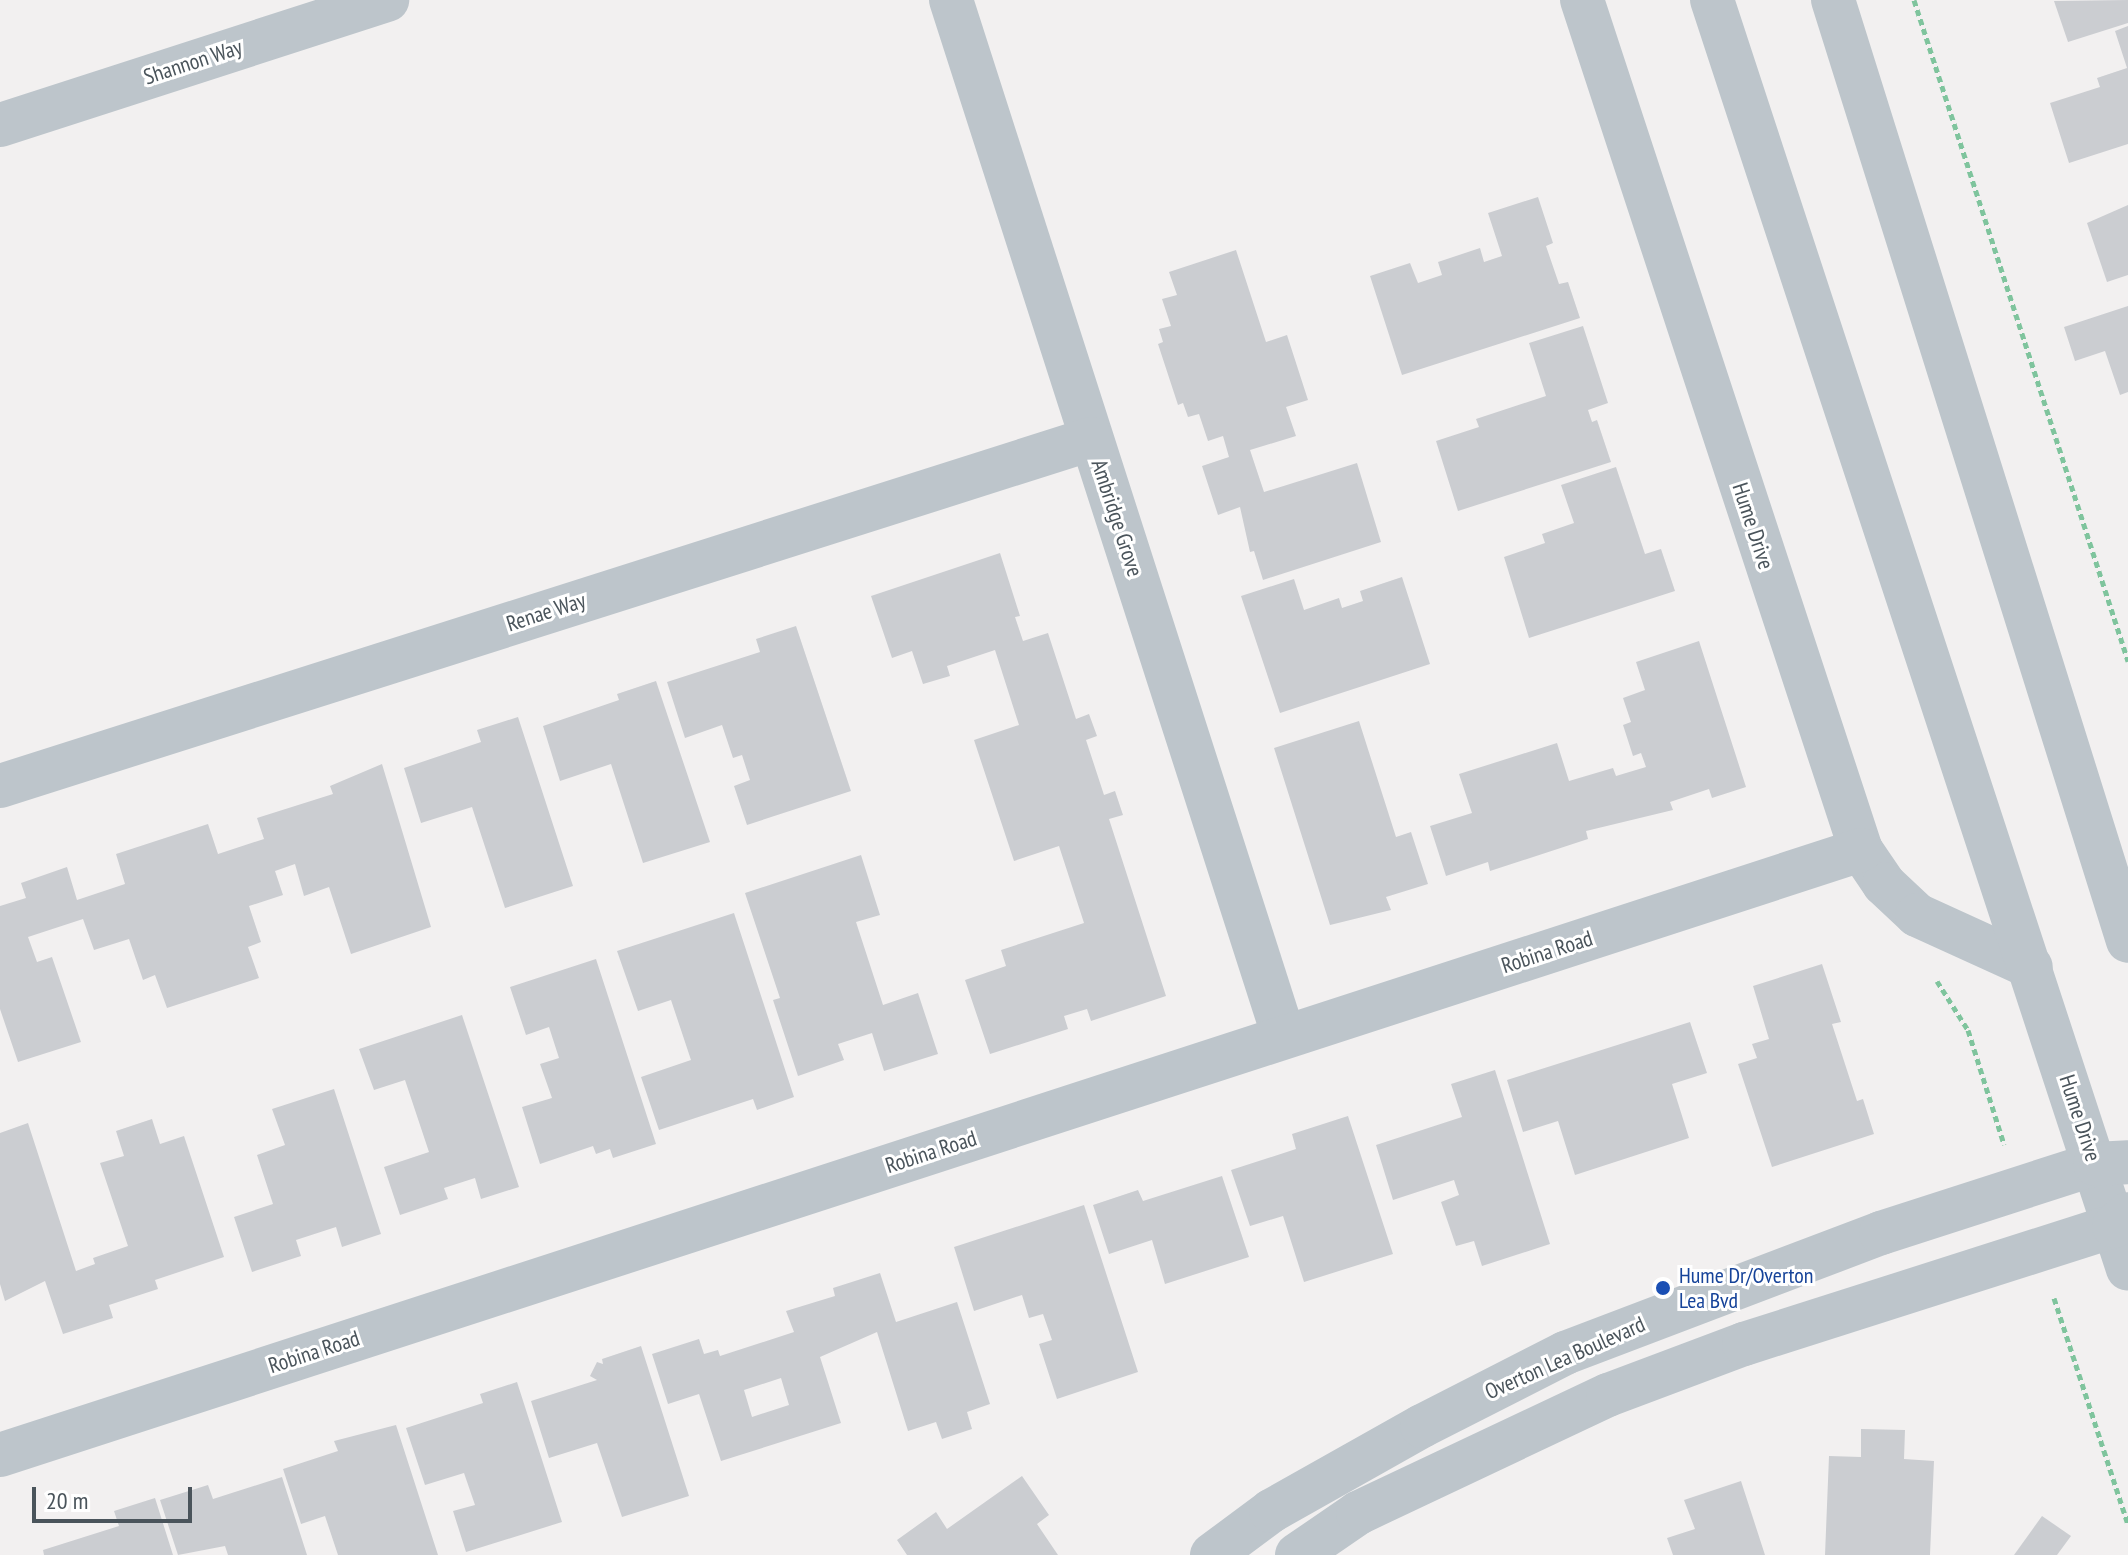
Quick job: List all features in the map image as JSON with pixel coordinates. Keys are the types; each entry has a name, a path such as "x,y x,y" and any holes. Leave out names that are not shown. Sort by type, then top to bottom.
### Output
{"street":[{"name":"Shannon Way","path":"0,125 387,0"},
{"name":"Ambridge Grove","path":"951,0 1284,1037"},
{"name":"Hume Drive","path":"1582,0 1861,850 1884,884 1917,915 2031,967"},
{"name":"Hume Drive","path":"1712,0 2031,967 2111,1163 2128,1269"},
{"path":"1833,0 2128,941"},
{"name":"Renae Way","path":"0,786 1091,439"},
{"name":"Robina Road","path":"0,1455 1861,850"},
{"name":"Overton Lea Boulevard","path":"1212,1555 1271,1511 1565,1353 1731,1287 2111,1163"},
{"path":"1297,1555 1358,1513 1608,1395 1744,1344 2121,1220"}],"path":[{"path":"1914,0 2128,661"}],"building":[{"path":"2128,0 2128,23 2068,42 2054,1"},
{"path":"2128,26 2128,144 2069,163 2050,103 2100,87 2097,78 2127,68 2115,31"},
{"path":"1538,197 1553,243 1546,246 1559,284 1568,282 1580,318 1402,375 1370,276 1410,263 1418,283 1442,275 1438,262 1480,248 1484,262 1502,256 1488,213"},
{"path":"2128,205 2128,275 2107,282 2087,223"},
{"path":"1236,250 1266,342 1287,335 1308,400 1286,407 1296,436 1250,450 1264,492 1357,463 1381,542 1263,580 1254,551 1250,552 1240,507 1218,515 1202,466 1229,457 1223,436 1208,441 1199,414 1188,417 1183,403 1178,405 1158,344 1163,342 1159,329 1171,326 1162,299 1177,295 1169,272"},
{"path":"2128,306 2128,392 2120,395 2105,351 2075,361 2064,327"},
{"path":"1583,326 1608,403 1588,410 1592,422 1597,420 1611,462 1458,511 1436,441 1479,427 1476,419 1546,396 1529,343"},
{"path":"1616,467 1645,554 1661,549 1675,591 1529,638 1504,557 1545,543 1542,534 1574,523 1561,485"},
{"path":"1000,553 1020,616 1015,617 1023,641 1048,633 1076,719 1089,714 1097,736 1086,740 1104,795 1115,791 1123,815 1109,819 1166,996 1091,1021 1087,1009 1064,1016 1068,1029 990,1054 965,980 1006,966 1001,950 1084,923 1059,846 1014,861 974,740 1019,725 995,650 947,666 950,676 923,684 912,651 892,658 871,596"},
{"path":"1402,577 1430,664 1280,713 1241,596 1294,579 1304,610 1339,598 1342,608 1363,601 1360,591"},
{"path":"796,626 851,791 747,825 734,786 750,780 742,755 733,758 722,725 685,738 667,682 760,652 756,639"},
{"path":"1699,641 1746,787 1712,798 1709,789 1670,802 1673,810 1586,831 1588,839 1490,871 1488,862 1446,876 1430,826 1472,813 1459,774 1557,743 1569,781 1613,768 1616,776 1646,767 1641,753 1633,756 1623,725 1631,722 1623,698 1645,690 1636,662"},
{"path":"656,681 710,842 643,863 611,764 560,781 543,726 619,700 617,694"},
{"path":"518,717 573,886 505,908 472,807 421,823 404,768 481,742 477,730"},
{"path":"1359,721 1396,837 1411,832 1428,884 1386,897 1391,910 1330,925 1274,748"},
{"path":"382,764 431,927 351,954 329,887 304,896 295,864 275,871 283,895 249,906 261,942 248,947 259,978 167,1008 155,975 143,980 129,939 94,950 83,919 28,937 37,962 52,957 81,1042 18,1062 0,1009 0,906 26,898 21,883 67,867 77,900 125,884 116,854 208,824 218,854 264,839 257,818 333,794 330,786"},
{"path":"861,855 880,915 856,922 883,1005 918,993 938,1054 884,1071 872,1033 838,1044 844,1060 798,1076 773,1000 780,998 745,893"},
{"path":"734,913 794,1097 757,1110 753,1099 659,1130 641,1077 691,1060 671,1000 638,1011 617,951"},
{"path":"596,959 656,1144 613,1158 610,1149 596,1154 593,1146 540,1164 522,1107 552,1098 540,1064 559,1058 549,1027 526,1035 510,987"},
{"path":"1822,964 1841,1022 1832,1024 1857,1101 1863,1099 1874,1134 1772,1167 1738,1064 1757,1058 1752,1044 1769,1039 1753,986"},
{"path":"462,1015 519,1187 481,1199 475,1178 444,1188 448,1199 400,1215 384,1167 429,1152 405,1080 374,1090 359,1049"},
{"path":"1690,1022 1707,1073 1672,1084 1689,1138 1575,1175 1558,1121 1523,1132 1507,1080"},
{"path":"1495,1070 1550,1244 1482,1266 1474,1241 1456,1246 1441,1202 1459,1195 1454,1180 1393,1200 1376,1145 1462,1117 1451,1084"},
{"path":"334,1089 381,1234 342,1247 336,1227 296,1240 301,1256 252,1272 234,1217 273,1204 257,1155 285,1145 272,1109"},
{"path":"1348,1116 1393,1254 1304,1282 1283,1216 1250,1226 1231,1170 1296,1149 1292,1134"},
{"path":"152,1119 160,1144 184,1136 224,1257 155,1280 158,1289 109,1305 113,1318 63,1334 45,1281 5,1301 0,1284 0,1133 28,1123 76,1271 95,1264 93,1258 128,1246 100,1163 124,1156 116,1131"},
{"path":"1222,1176 1249,1257 1165,1284 1152,1240 1109,1254 1093,1205 1138,1190 1143,1201"},
{"path":"1084,1205 1138,1372 1057,1399 1039,1344 1052,1340 1043,1314 1029,1318 1022,1295 974,1311 954,1247"},
{"path":"880,1273 896,1322 957,1302 990,1404 967,1412 972,1429 942,1439 936,1422 908,1431 877,1332 820,1357 841,1423 721,1461 699,1394 668,1404 652,1354 699,1339 704,1354 718,1350 720,1356 794,1332 786,1311 835,1296 833,1288","holes":["781,1378 789,1405 752,1417 744,1390"]},
{"path":"641,1346 689,1496 622,1517 597,1443 549,1458 531,1401 597,1380 590,1376 597,1362 603,1364 602,1359"},
{"path":"517,1382 562,1522 466,1552 453,1511 475,1505 464,1473 425,1485 406,1428 483,1403 480,1394"},
{"path":"396,1425 438,1555 338,1555 325,1516 301,1524 283,1469 338,1451 334,1441"},
{"path":"1861,1429 1905,1430 1904,1459 1934,1461 1930,1555 1825,1555 1829,1456 1861,1457"},
{"path":"1022,1476 1049,1515 1037,1524 1058,1555 907,1555 897,1540 936,1512 947,1529"},
{"path":"282,1477 307,1555 228,1555 225,1546 178,1555 160,1500 208,1485 213,1499"},
{"path":"1741,1481 1765,1555 1673,1555 1667,1538 1695,1529 1684,1500"},
{"path":"155,1498 173,1555 44,1555 43,1550 119,1526 114,1511"},
{"path":"2042,1516 2071,1536 2057,1555 2014,1555"}],"place":[{"name":"Hume Dr/Overton Lea Bvd","path":"1663,1288"}]}
